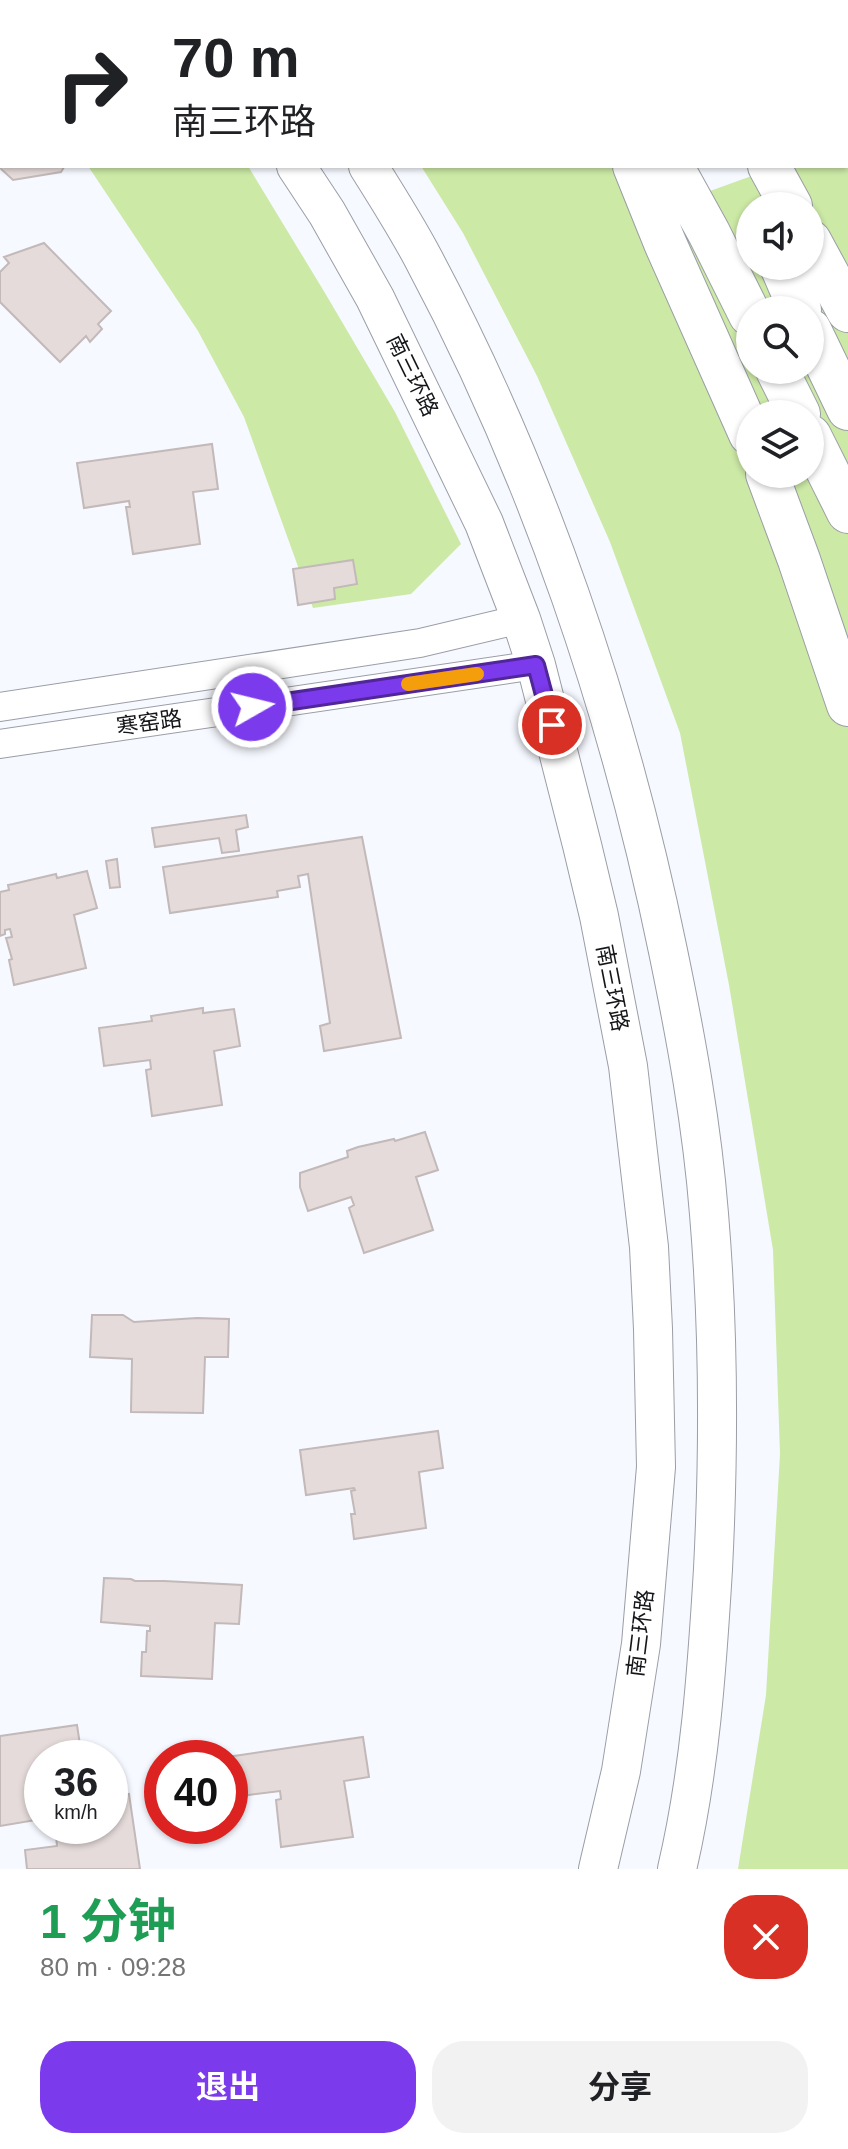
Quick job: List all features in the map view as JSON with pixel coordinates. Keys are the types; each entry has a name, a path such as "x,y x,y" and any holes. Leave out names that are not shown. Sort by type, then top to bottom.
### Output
{"highway":[{"name":"南三环路","path":"297,168 375,298 484,523 521,619 536,665 599,916 628,1066 649,1247 656,1467 641,1644 621,1771 598,1869"},
{"path":"369,168 421,253 501,417 582,626 645,845 677,995 698,1113 709,1213 717,1407 710,1623 701,1726 677,1869"},
{"path":"635,168 736,403"},
{"path":"673,168 740,296"},
{"path":"744,168 753,192"},
{"path":"770,168 783,192"},
{"path":"824,267 848,311"},
{"path":"824,359 848,409"},
{"path":"824,464 848,512"},
{"path":"772,488 848,705"}],"street":[{"name":"寒窑路","path":"0,707 420,643 521,619"},
{"name":"寒窑路","path":"0,744 536,665"}],"green space":[{"path":"89,168 249,168 395,412 461,544 411,594 313,608 244,417 198,331"},
{"path":"422,168 619,168 638,217 773,168 848,168 848,1869 738,1869 766,1695 780,1454 773,1250 729,985 680,733 610,542 537,376 463,233"}],"building":[{"path":"0,168 63,168 61,172 13,180"},
{"path":"44,243 111,311 98,324 102,329 90,342 86,336 60,362 0,302 0,272 9,263 4,257"},
{"path":"212,444 218,489 193,492 200,544 133,554 126,507 130,507 129,501 84,508 77,463"},
{"path":"353,560 357,584 334,588 335,599 298,605 293,569"},
{"path":"246,815 248,827 236,830 239,851 222,853 219,838 155,847 152,828"},
{"path":"362,837 401,1038 324,1051 320,1026 330,1023 308,874 298,876 300,887 277,891 278,897 170,913 163,867"},
{"path":"117,859 120,887 110,888 106,861"},
{"path":"87,871 97,908 74,915 86,968 14,985 6,938 12,937 10,929 0,936 0,892 9,890 8,885 56,874 57,878"},
{"path":"203,1008 203,1013 234,1009 240,1046 214,1051 222,1105 152,1116 146,1070 151,1069 150,1060 104,1066 99,1028 152,1021 151,1016"},
{"path":"425,1132 438,1170 416,1177 433,1230 364,1253 349,1208 354,1205 351,1197 308,1211 300,1187 300,1173 348,1157 347,1151 358,1147"},
{"path":"92,1315 123,1315 134,1322 229,1319 228,1357 205,1357 203,1413 131,1412 132,1359 90,1357"},
{"path":"438,1431 443,1468 419,1472 426,1528 354,1539 351,1514 355,1514 351,1491 354,1488 306,1495 300,1450"},
{"path":"104,1578 242,1585 239,1624 215,1623 212,1679 141,1676 142,1652 146,1652 150,1626 101,1622"},
{"path":"77,1725 79,1740 24,1740 24,1822 0,1826 0,1736"},
{"path":"363,1737 369,1777 344,1781 353,1837 281,1847 276,1800 281,1799 280,1791 248,1795 248,1754"},
{"path":"128,1794 140,1869 27,1869 25,1850 57,1844 128,1844"}],"slow traffic":[{"path":"408,684 477,674"}],"route":[{"path":"252,707 536,665 552,725"}]}
